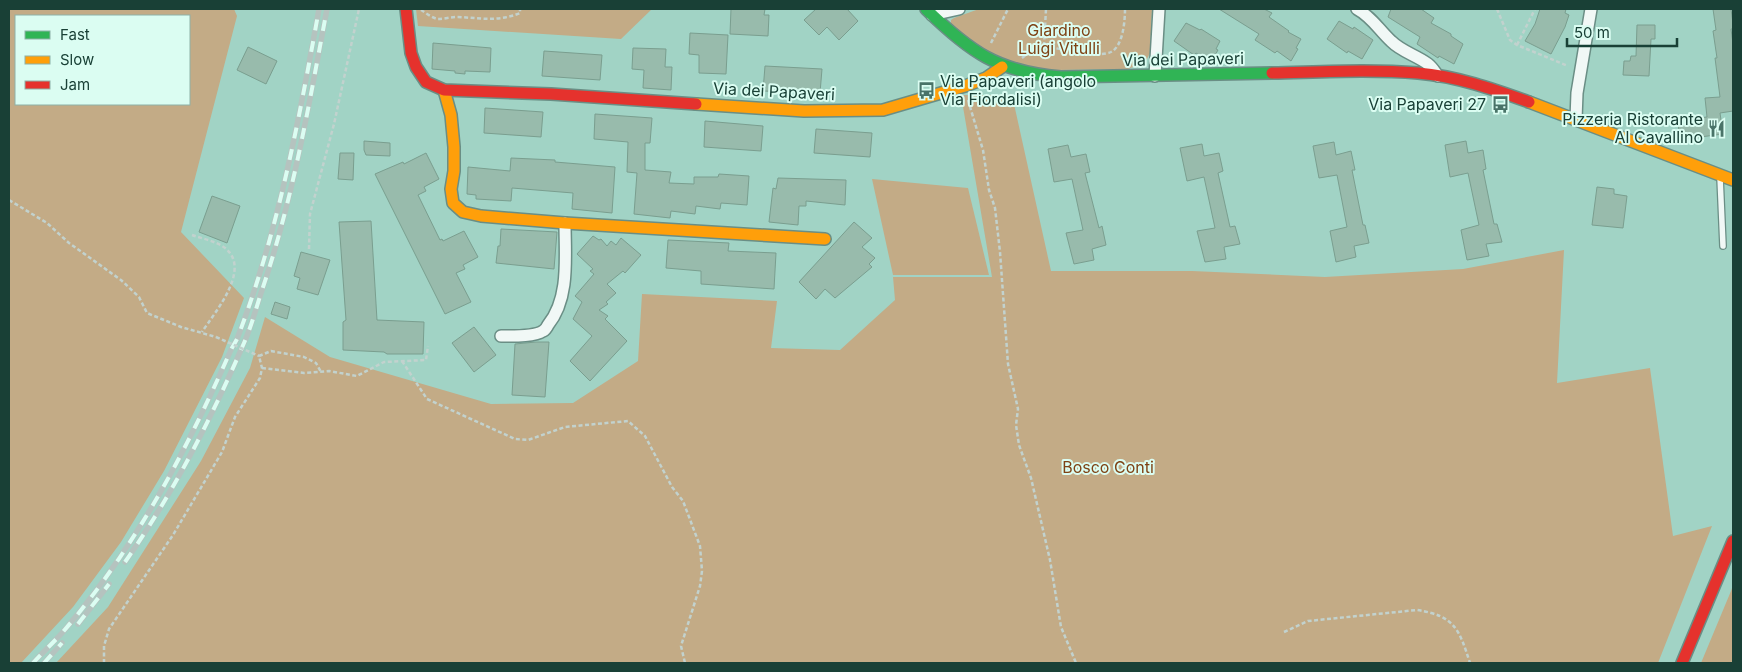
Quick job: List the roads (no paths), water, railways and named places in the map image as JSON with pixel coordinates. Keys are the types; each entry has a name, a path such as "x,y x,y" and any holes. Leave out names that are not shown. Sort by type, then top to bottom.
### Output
{"street":[{"name":"Via dei Papaveri","path":"406,9 411,53 416,67 426,82 444,90 551,94 828,112 883,110 965,86 1008,68 1044,77 1382,71 1420,73 1481,85 1576,119 1733,180"},
{"path":"929,12 959,9"},
{"path":"1155,76 1159,9"},
{"path":"1357,9 1377,24 1391,42 1428,64 1438,76"},
{"path":"1576,119 1576,93 1591,9"},
{"path":"929,12 964,45 982,57 1008,68"},
{"path":"444,90 450,115 454,147 454,171 451,189 453,203 463,212 481,216 565,223 825,239"},
{"path":"501,336 522,336 543,332 555,317 561,304 564,278 565,223"},
{"path":"1682,663 1733,541"}],"lane":[{"path":"1720,175 1723,246"}],"railway":[{"path":"33,663 62,633 88,601 135,534 157,499 176,463 237,339 276,217 304,92 319,9"},
{"path":"125,562 159,510 190,456 249,331 272,258 291,187 307,116 327,9"},
{"path":"78,624 109,584"},
{"path":"44,663 62,643"}],"place":[{"name":"Via Papaveri (angolo Via Fiordalisi)","path":"926,90"},
{"name":"Via Papaveri 27","path":"1500,104"},
{"name":"Pizzeria Ristorante Al Cavallino","path":"1717,128"}],"park label":[{"name":"Giardino Luigi Vitulli","path":"1059,39"},
{"name":"Bosco Conti","path":"1108,467"}]}
